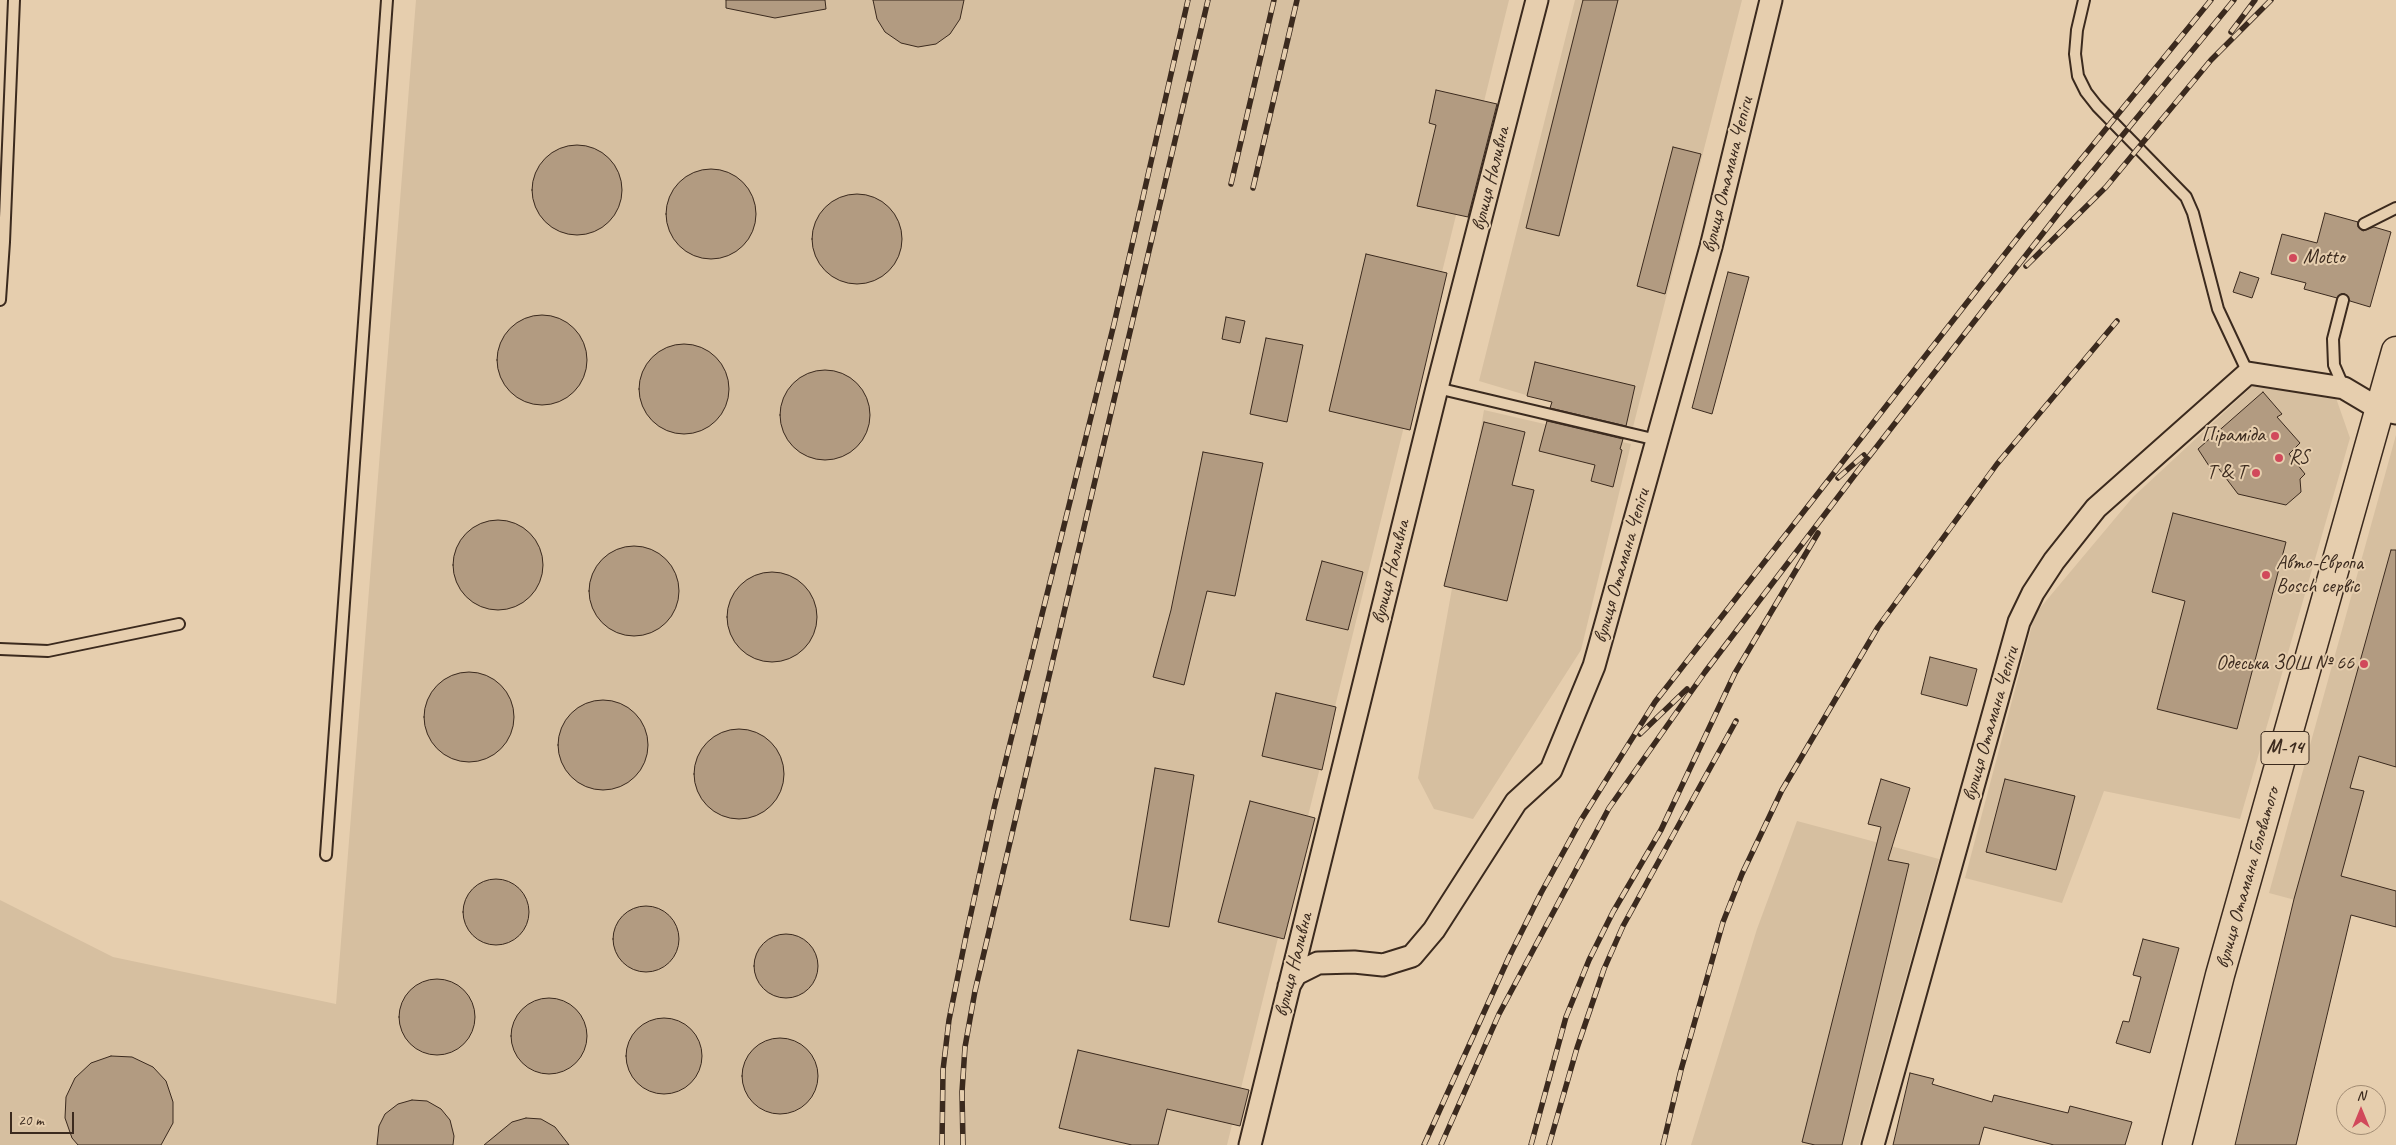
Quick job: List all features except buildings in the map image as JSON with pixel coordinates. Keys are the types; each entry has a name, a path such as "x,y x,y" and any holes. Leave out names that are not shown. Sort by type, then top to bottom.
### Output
{"main road":[{"name":"вулиця Отамана Головатого","path":"2176,1145 2220,975 2388,412 2396,351"}],"street":[{"name":"вулиця Наливна","path":"1250,1145 1437,388 1537,0"},
{"name":"вулиця Отамана Чепіги","path":"1288,987 1296,974 1318,963 1354,962 1382,965 1412,956 1434,930 1516,802 1550,770 1594,666 1711,247 1771,0"},
{"name":"вулиця Отамана Чепіги","path":"1873,1145 2019,622 2033,593 2054,561 2096,508 2248,373"},
{"path":"2248,373 2344,388 2388,412"}],"lane":[{"path":"0,300 14,0"},
{"path":"326,855 386,0"},
{"path":"2084,0 2076,38 2075,54 2078,76 2086,92 2097,106 2186,197 2193,213 2218,309 2248,373"},
{"path":"2364,224 2396,208"},
{"path":"2343,300 2332,339 2334,366 2344,388"},
{"path":"1437,388 1657,440"},
{"path":"0,649 48,651 179,624"}],"shaded area":[{"path":"416,0 1509,0 1227,1145 0,1145 0,900 113,957 336,1004"},
{"path":"1575,0 1742,0 1633,427 1479,381"},
{"path":"2257,382 2336,398 2350,438 2240,819 2104,791 2062,903 1965,878 2035,614 2133,497"},
{"path":"1484,410 1631,444 1581,650 1473,819 1434,809 1418,778"},
{"name":"Одеська ЗОШ № 66","path":"2396,435 2396,927 2269,893"},
{"path":"1797,821 1939,859 1859,1145 1691,1145 1757,929"}],"railway":[{"path":"942,1145 943,1070 949,1020 966,936 994,808 1114,324 1188,0"},
{"path":"963,1145 962,1092 965,1047 975,991 1208,0"},
{"path":"1231,184 1274,0"},
{"path":"1253,188 1297,0"},
{"path":"1424,1145 1509,957 1541,893 1581,820 1655,702 2026,227 2211,0"},
{"path":"1441,1145 1499,1014 1609,808 1705,672 1857,472 2065,205 2234,0"},
{"path":"2231,32 2255,0"},
{"path":"2026,266 2106,187 2211,60 2271,0"},
{"path":"1663,1145 1681,1070 1723,922 1742,874 1782,790 1878,627 1997,464 2117,321"},
{"path":"1838,478 1864,455"},
{"path":"1531,1145 1566,1017 1589,960 1613,912 1661,830 1735,673 1818,533"},
{"path":"1640,734 1687,689"},
{"path":"1549,1145 1577,1048 1604,969 1623,926 1736,721"}],"place":[{"name":"Motto","path":"2293,258"},
{"name":"Піраміда","path":"2275,436"},
{"name":"RS","path":"2279,458"},
{"name":"T & T","path":"2256,473"},
{"name":"Авто-Європа Bosch сервіс","path":"2266,575"},
{"name":"Одеська ЗОШ № 66","path":"2364,664"}]}
